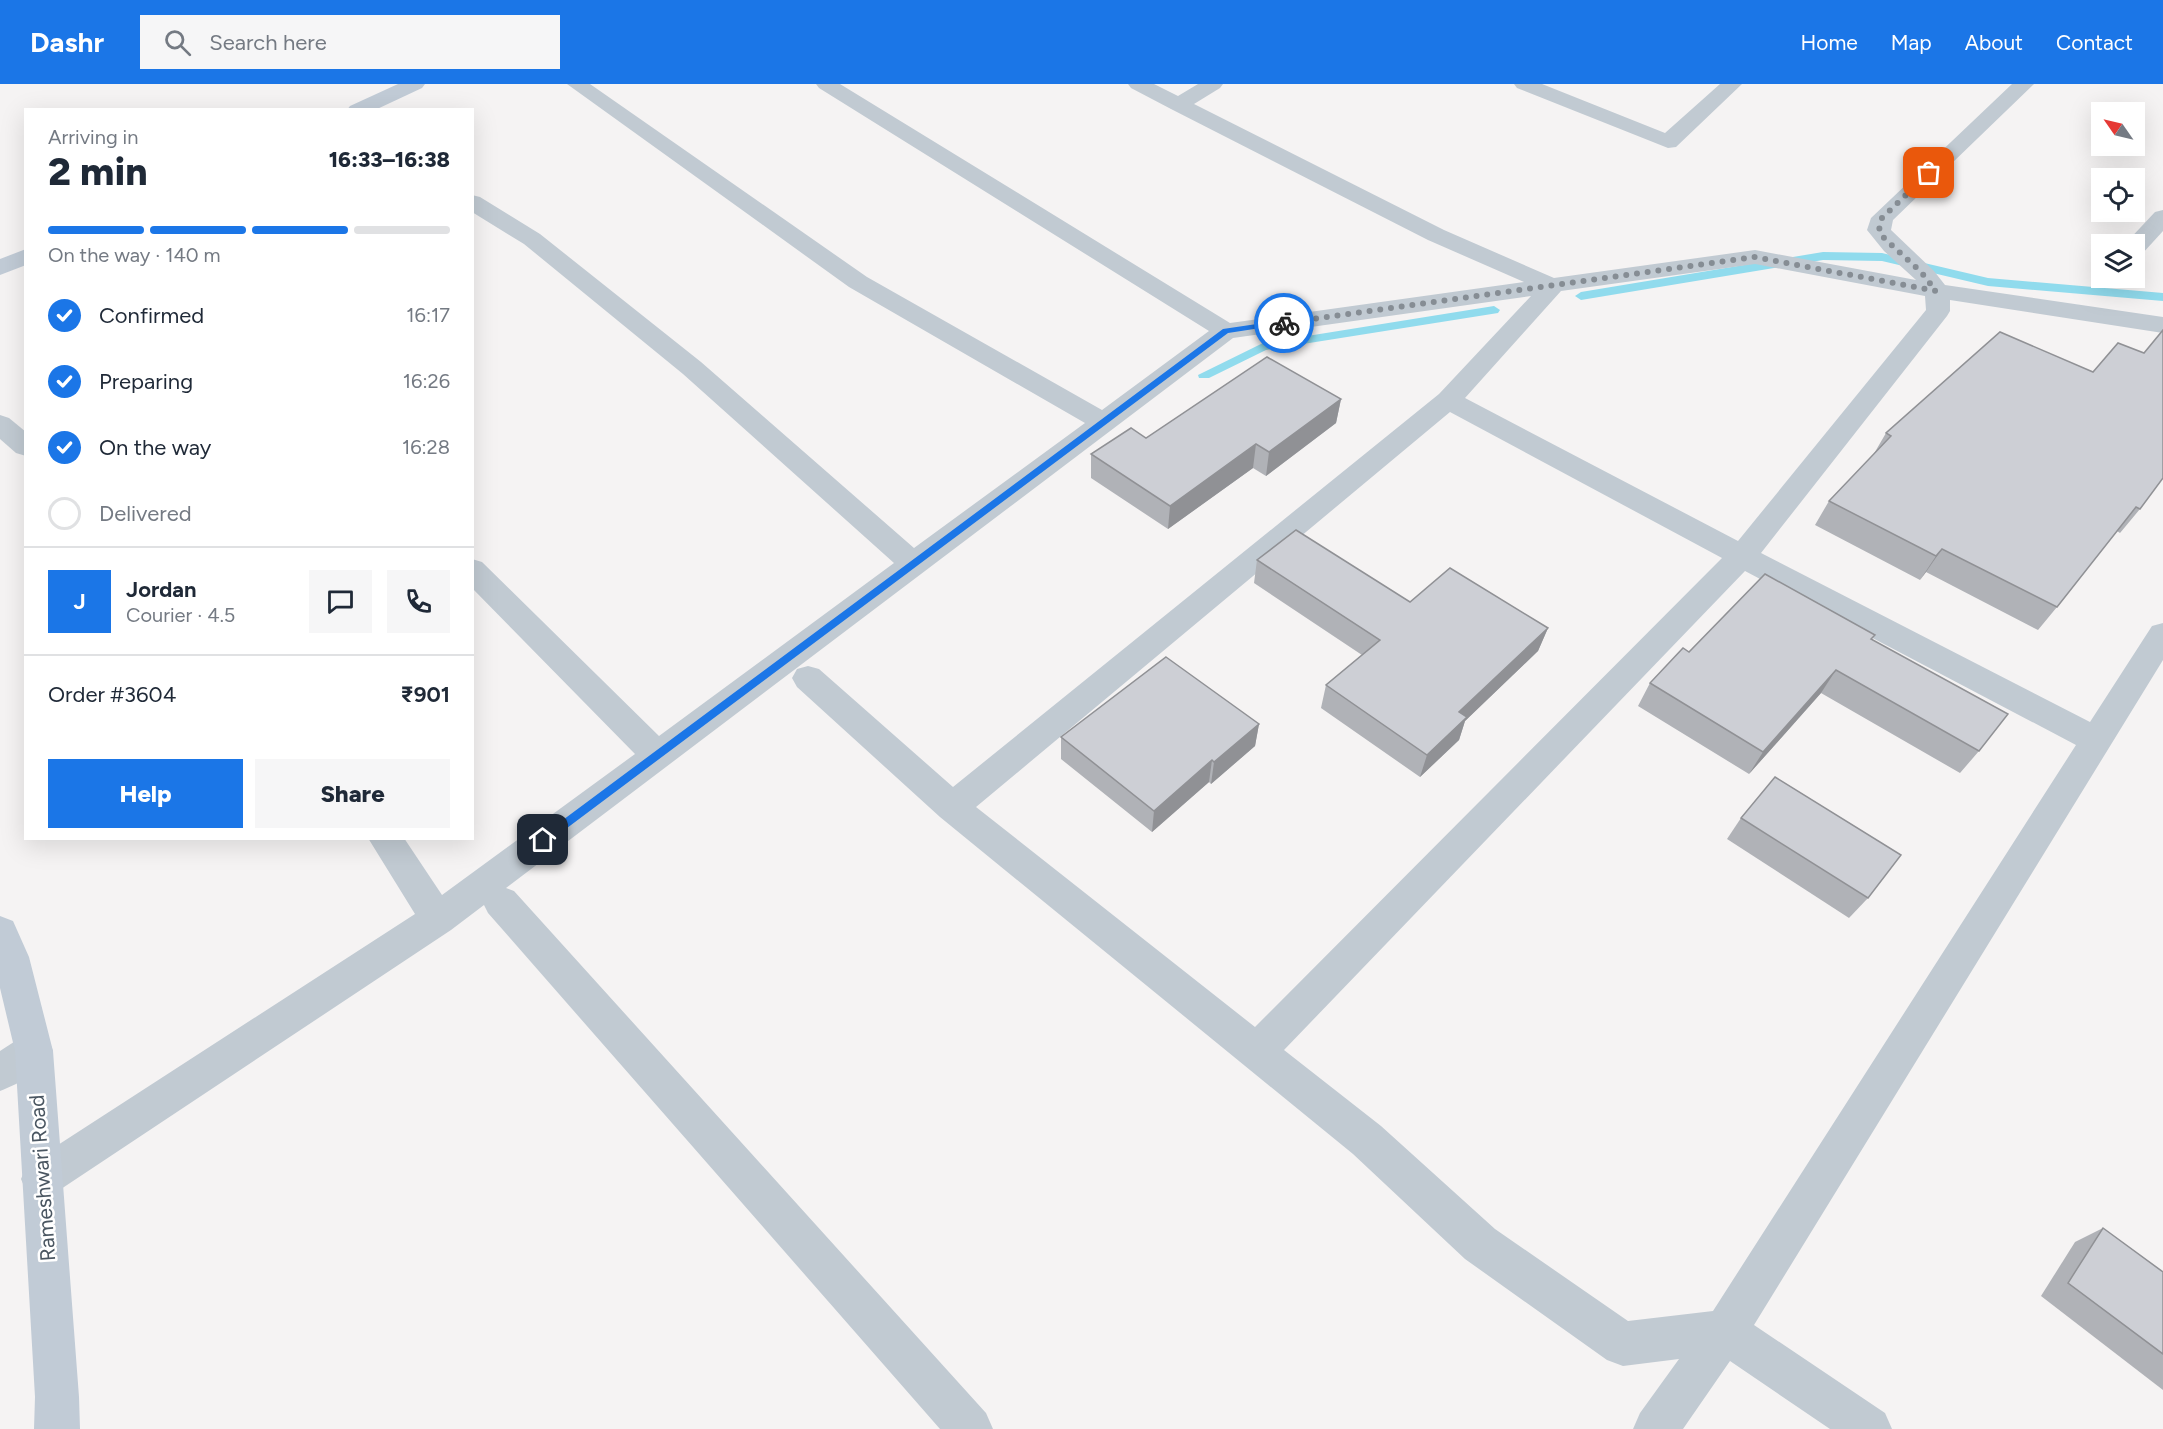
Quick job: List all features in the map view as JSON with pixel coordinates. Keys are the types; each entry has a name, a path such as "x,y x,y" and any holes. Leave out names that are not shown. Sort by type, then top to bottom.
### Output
{"main road":[{"path":"361,108 415,84"},
{"path":"0,268 24,257"},
{"name":"Rameshwari Road","path":"0,932 11,957 34,1051 41,1179 65,1418"}],"street":[{"path":"577,84 858,282 1103,422"},
{"path":"826,84 1226,331"},
{"path":"1138,84 1437,236 1554,286"},
{"path":"1178,105 1213,84"},
{"path":"1524,84 1668,142 1732,84"},
{"path":"1257,1051 1742,556 1938,311 1936,291 1921,272 1884,238 1879,230 1882,218 2024,84"},
{"path":"474,203 532,239 692,368 913,564"},
{"path":"2145,237 2163,217"},
{"path":"41,1179 438,919 1226,331 1755,257 1936,291 2163,325"},
{"path":"952,807 1448,400 1554,286"},
{"path":"1448,400 2096,740"},
{"path":"0,424 24,445"},
{"path":"474,571 657,755"},
{"path":"1656,1429 1725,1331 2163,634"},
{"path":"808,678 952,807 1367,1140 1480,1244 1623,1344 1725,1331 1869,1429"},
{"path":"386,840 438,919"},
{"path":"501,902 970,1429"},
{"path":"0,1072 34,1051"}],"building":[{"path":"2163,330 2163,478 2140,509 2136,507 2057,607 1942,549 1936,556 1829,501 1891,436 1886,433 2000,332 2093,372 2118,343 2144,353"},
{"path":"1267,357 1341,399 1269,452 1256,444 1170,506 1091,454 1131,428 1146,438"},
{"path":"1296,530 1410,602 1450,568 1548,628 1459,712 1467,717 1427,755 1326,685 1380,640 1257,560"},
{"path":"1765,574 1875,635 1871,639 2008,714 1979,751 1836,670 1763,752 1650,683 1683,648 1689,652"},
{"path":"1166,657 1259,724 1214,762 1212,760 1154,811 1061,737"},
{"path":"1775,777 1901,855 1868,898 1741,818"},
{"path":"2103,1228 2163,1272 2163,1354 2068,1283"}],"waterway":[{"path":"1581,296 1823,256 1882,257 1988,282 2163,297"},
{"path":"1204,375 1263,347 1494,310"}],"way so far":[{"path":"1284,323 1755,257 1936,291 1921,272 1884,238 1879,230 1882,218 1929,173"}],"route":[{"path":"543,840 1226,331 1284,323"}]}
